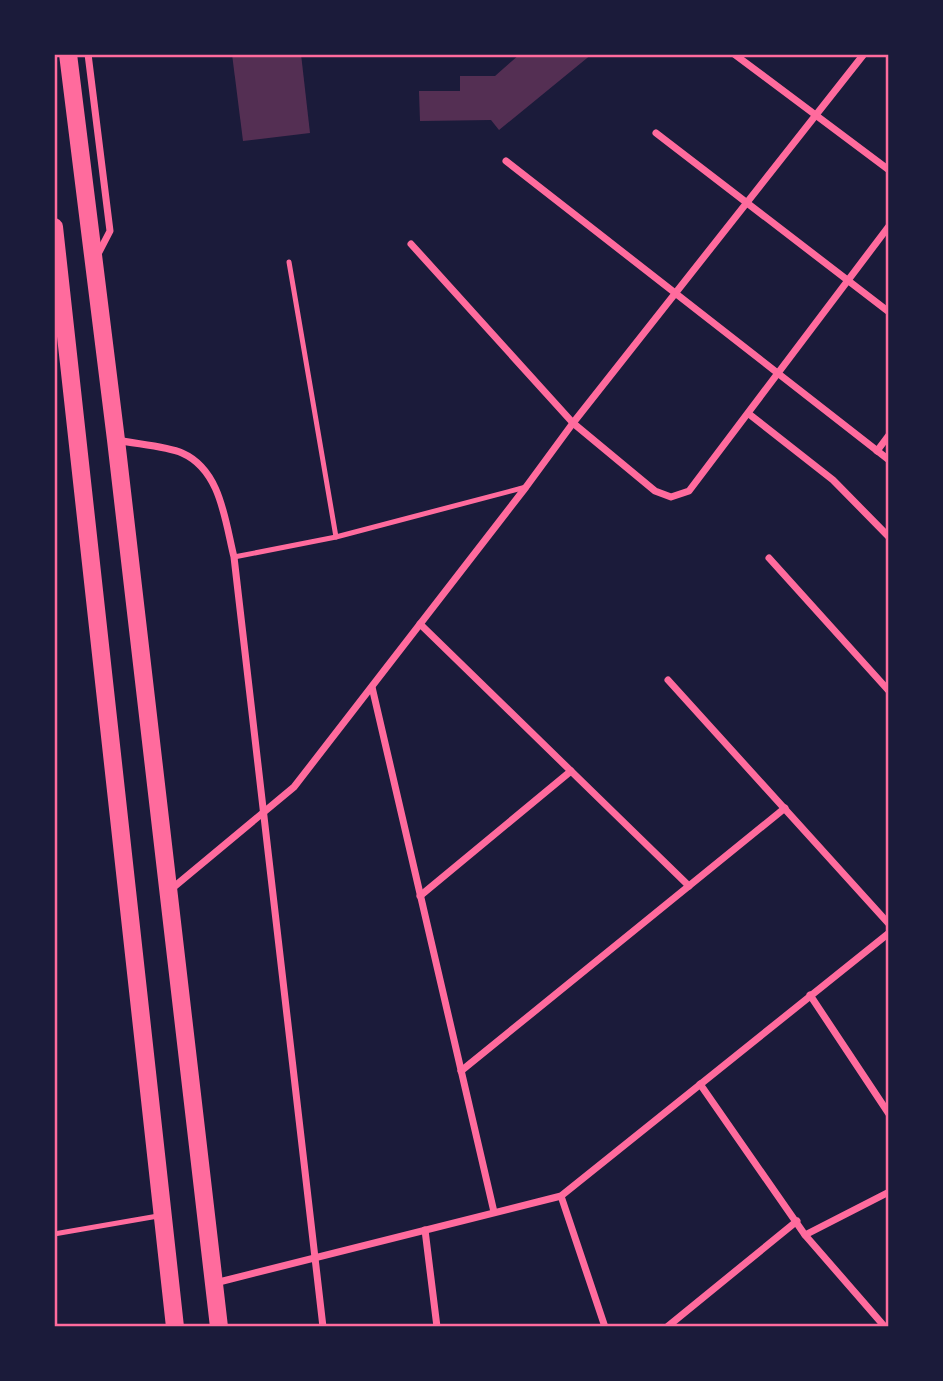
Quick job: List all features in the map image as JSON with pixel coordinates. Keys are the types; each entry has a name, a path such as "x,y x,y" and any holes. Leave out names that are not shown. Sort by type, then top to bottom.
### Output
{"main road":[{"path":"68,54 116,440 219,1327"},
{"path":"54,227 175,1327"}],"street":[{"path":"88,54 110,231 94,262"},
{"path":"734,54 889,170"},
{"path":"169,892 294,787 573,423 864,54"},
{"path":"656,133 889,312"},
{"path":"506,161 889,460"},
{"path":"411,244 573,423 655,491 671,497 689,491 889,226"},
{"path":"749,414 833,480 889,537"},
{"path":"877,451 889,436"},
{"path":"116,440 182,453 208,473 222,506 234,557 323,1327"},
{"path":"769,558 887,686"},
{"path":"420,624 690,886"},
{"path":"668,680 889,924"},
{"path":"372,687 494,1212"},
{"path":"420,896 571,771"},
{"path":"461,1071 785,808"},
{"path":"214,1283 561,1196 889,933"},
{"path":"810,995 889,1114"},
{"path":"700,1084 806,1235 885,1327"},
{"path":"806,1235 889,1192"},
{"path":"561,1196 605,1327"},
{"path":"667,1327 797,1221"},
{"path":"425,1230 437,1327"}],"lane":[{"path":"289,262 336,537"},
{"path":"234,557 336,537 526,487"},
{"path":"54,1234 162,1215"}],"building":[{"path":"232,54 301,54 310,133 243,141"},
{"path":"520,54 592,54 499,130 491,120 420,121 419,91 460,91 460,76 495,76"}]}
